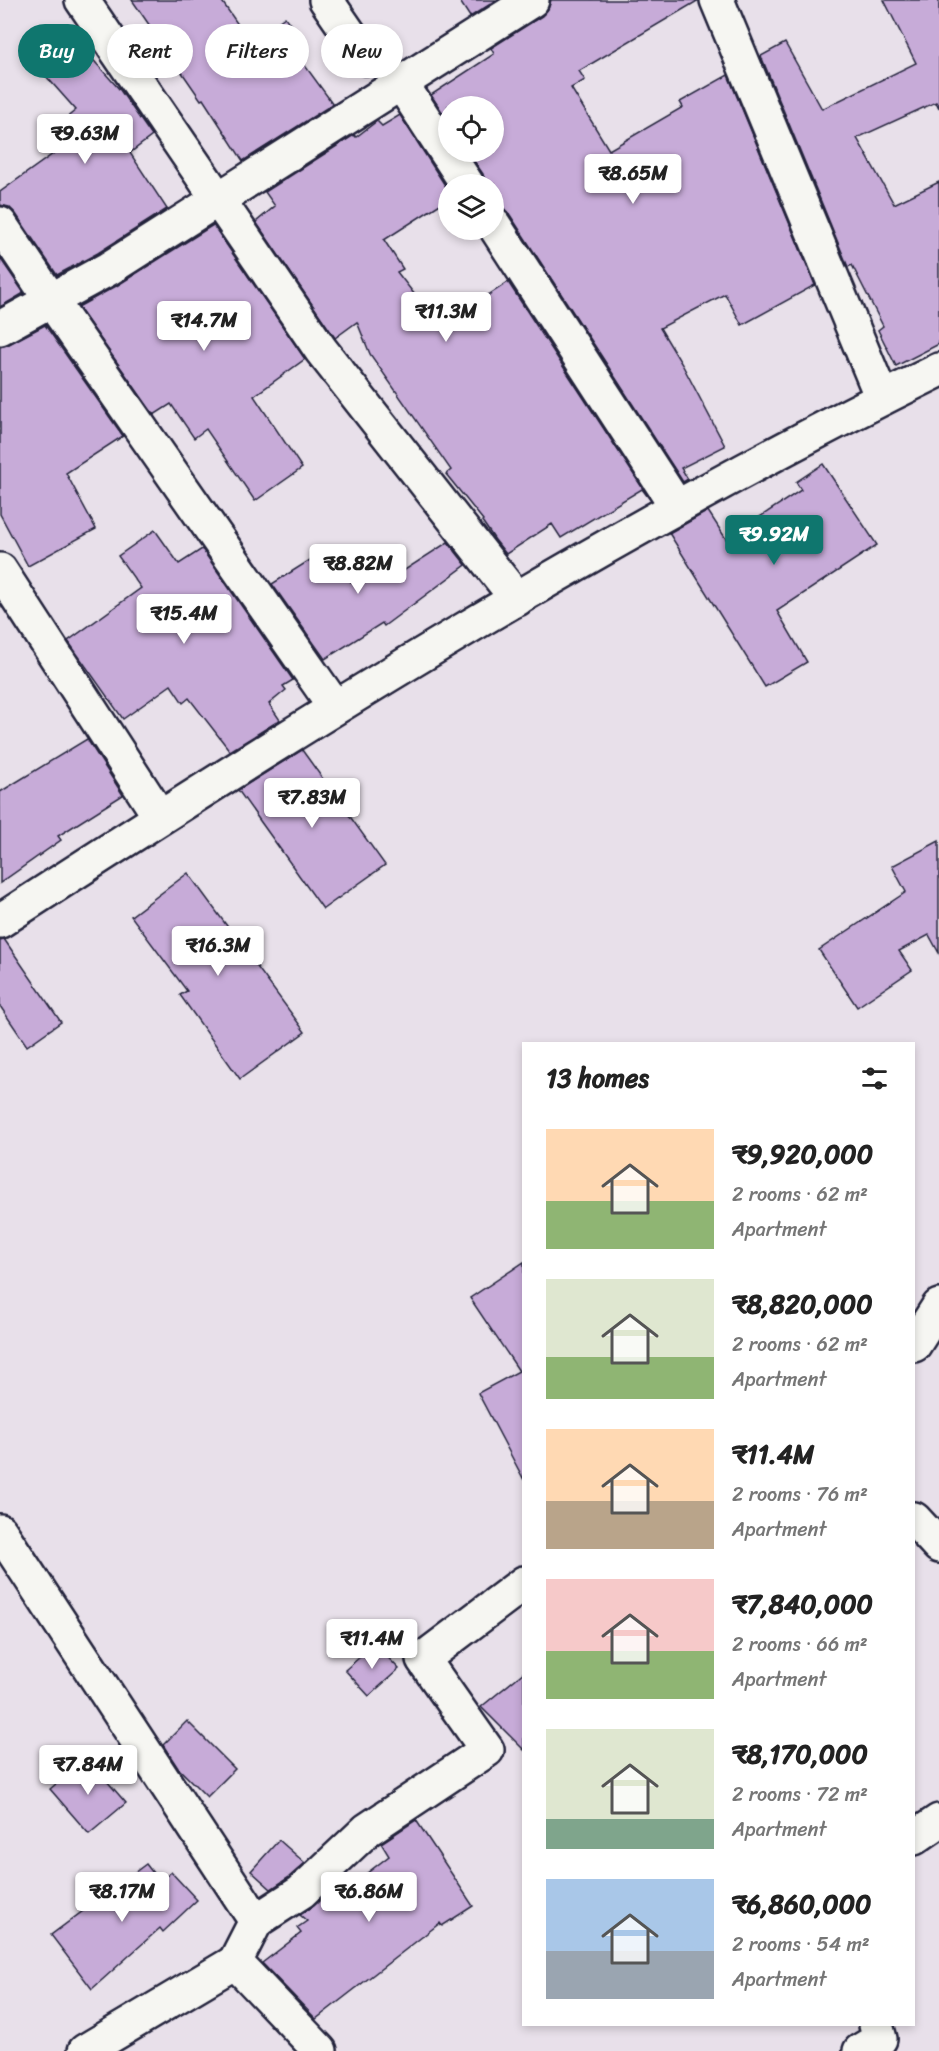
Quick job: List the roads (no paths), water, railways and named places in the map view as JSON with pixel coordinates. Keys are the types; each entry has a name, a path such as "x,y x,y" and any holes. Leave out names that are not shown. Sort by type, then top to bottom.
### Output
{"street":[{"path":"82,0 321,350 517,599"},
{"path":"326,0 343,24"},
{"path":"0,328 108,269 532,0"},
{"path":"717,0 882,398"},
{"path":"401,83 460,174"},
{"path":"0,224 335,707"},
{"path":"504,240 677,507"},
{"path":"0,921 335,707 517,599 677,507 939,370"},
{"path":"0,570 160,817"},
{"path":"915,1343 939,1306"},
{"path":"915,1520 939,1546"},
{"path":"0,1531 256,1921"},
{"path":"85,2051 235,1962 256,1921 301,1892 367,1830 487,1750 423,1659 522,1585"},
{"path":"915,1837 939,1821"},
{"path":"235,1962 320,2051"},
{"path":"860,2051 880,2039 876,2026"}]}
